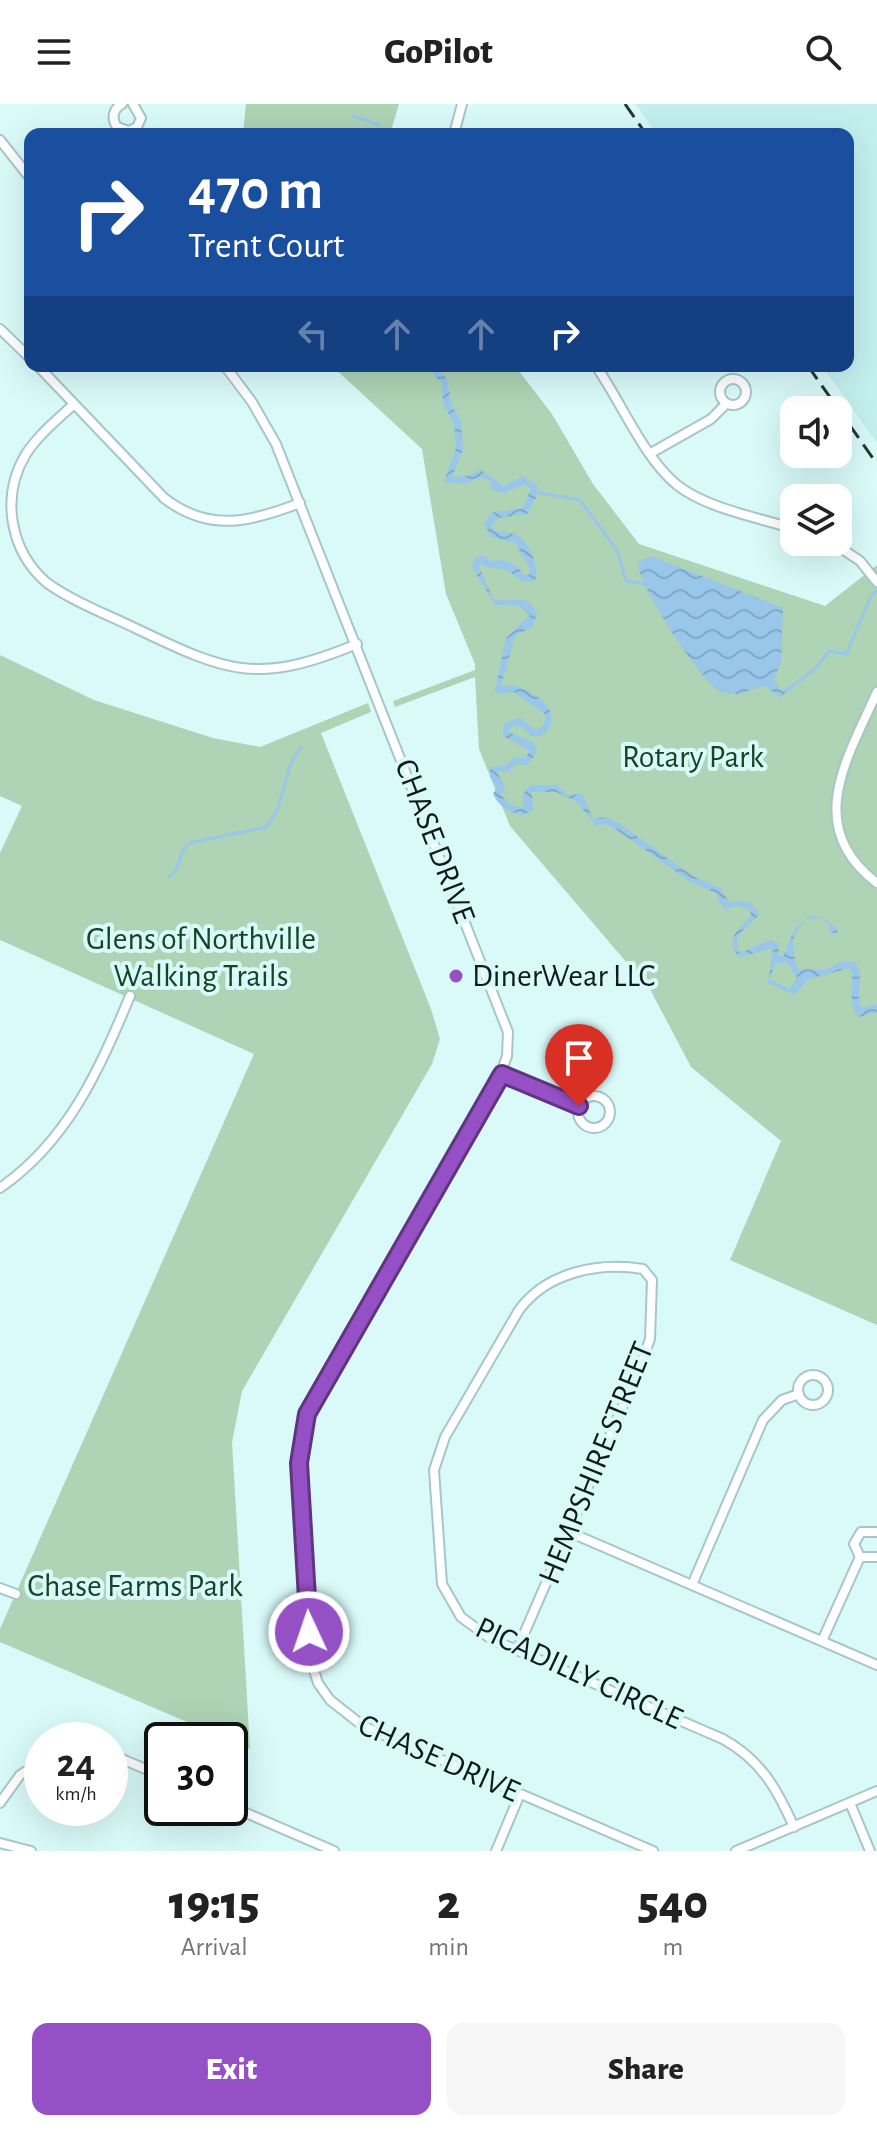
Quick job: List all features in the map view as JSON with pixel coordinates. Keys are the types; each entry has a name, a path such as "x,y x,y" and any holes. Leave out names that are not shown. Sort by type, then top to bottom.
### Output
{"street":[{"path":"114,128 114,114 122,104"},
{"path":"133,104 141,114 135,128"},
{"path":"456,128 462,104"},
{"path":"0,140 24,170"},
{"path":"0,329 24,352"},
{"path":"44,372 164,498 195,516 220,522 244,522 300,503"},
{"name":"CHASE DRIVE","path":"229,372 265,423 300,503 505,1022 508,1046 502,1074 307,1414 299,1463 314,1672 339,1710 363,1726 653,1851"},
{"path":"600,372 665,474 692,494 780,524"},
{"path":"74,404 26,453 13,486 11,511 17,541 33,568 47,583 183,651 217,664 249,670 281,669 309,664 357,644"},
{"path":"651,453 711,419 726,404"},
{"path":"852,556 877,582"},
{"path":"877,692 838,786 835,813 851,857 877,883"},
{"path":"0,1188 48,1146 75,1111 130,996"},
{"path":"502,1074 579,1106"},
{"name":"PICADILLY CIRCLE","path":"648,1272 633,1268 580,1271 558,1277 536,1291 515,1317 438,1452 434,1480 440,1576 446,1593 475,1630 734,1745 772,1781 794,1827"},
{"name":"HEMPSHIRE STREET","path":"517,1650 650,1339 653,1284 648,1272"},
{"path":"692,1585 763,1420 782,1400 799,1394"},
{"path":"860,1557 854,1549 857,1535 865,1530 877,1532"},
{"path":"569,1532 877,1665"},
{"path":"822,1641 860,1557"},
{"path":"860,1557 877,1557"},
{"path":"0,1588 16,1594"},
{"path":"0,1803 24,1772"},
{"path":"736,1851 877,1791"},
{"path":"496,1851 520,1794"},
{"path":"850,1803 870,1851"},
{"path":"248,1814 334,1851"},
{"path":"0,1843 31,1851"}],"shaded area":[{"path":"635,104 877,104 877,443 852,408 852,396 843,396 826,372 854,372 854,128 653,128"}],"green space":[{"path":"246,104 399,104 392,128 244,128"},
{"name":"Rotary Park","path":"339,372 520,372 552,414 593,484 639,544 825,606 877,565 877,1325 730,1260 781,1141 691,1067 651,991 510,826 479,749 475,677 395,707 393,701 475,670 446,594 422,449"},
{"name":"Chase Farms Park","path":"0,655 94,700 213,738 260,747 368,703 371,712 321,733 431,1009 440,1039 432,1064 242,1391 232,1442 250,1749 248,1722 187,1722 0,1642 0,1629 254,1054 0,940 0,853 22,806 0,796"}],"water":[{"path":"433,372 442,372 447,379 451,403 461,422 463,450 452,477 467,476 481,470 504,486 523,476 538,486 536,498 527,514 498,518 491,526 495,531 515,534 525,542 535,562 535,581 523,582 504,569 489,568 481,563 479,567 493,598 524,600 534,607 537,615 532,627 515,636 501,686 510,685 532,693 542,700 552,718 549,728 540,736 532,736 520,726 510,727 509,732 533,742 537,752 527,765 517,764 507,772 497,772 505,786 501,795 510,804 523,808 523,794 530,785 557,785 568,795 582,794 593,819 606,817 617,822 693,876 720,888 729,902 750,903 759,915 737,936 738,951 741,953 770,940 778,943 779,956 784,955 794,930 811,915 820,918 806,920 796,932 793,949 798,969 827,970 841,961 854,962 860,971 859,1004 862,1008 877,1004 877,1012 859,1017 855,1011 852,972 849,968 809,979 794,995 768,983 773,948 740,957 732,946 734,935 751,916 750,909 736,906 724,910 716,893 689,881 614,828 605,824 596,826 576,801 556,792 532,792 533,810 523,815 505,809 495,799 493,794 497,787 490,777 490,767 505,766 515,757 525,758 530,751 503,736 504,723 520,718 536,730 543,726 546,715 514,692 499,694 495,691 506,638 530,615 518,605 495,605 472,567 474,559 483,555 490,561 509,562 524,575 529,575 530,569 515,543 491,537 484,524 491,513 523,508 531,489 524,484 504,493 492,490 490,481 481,477 464,484 444,482 456,448 454,424 444,405 441,383","holes":["787,962 797,978 790,989 770,979 775,964"]},
{"path":"651,556 783,608 781,662 774,680 781,691 792,685 791,690 780,697 765,686 730,694 709,683 656,607 646,587 639,562"},
{"path":"820,918 829,921 839,933 829,933 829,924"}],"waterway":[{"path":"353,116 379,125"},
{"path":"535,492 580,500 617,550 626,581 645,584"},
{"path":"791,687 816,668 829,651 846,654 871,596 877,590"},
{"path":"169,877 190,843 266,827 278,808 290,766 302,747"}],"railway":[{"path":"625,104 642,128"},
{"path":"812,372 877,464"}],"place":[{"name":"DinerWear LLC","path":"456,976"}],"route":[{"path":"309,1632 299,1463 301,1432 307,1414 502,1074 579,1106"}],"park label":[{"name":"Glens of Northville Walking Trails","path":"201,958"}]}
